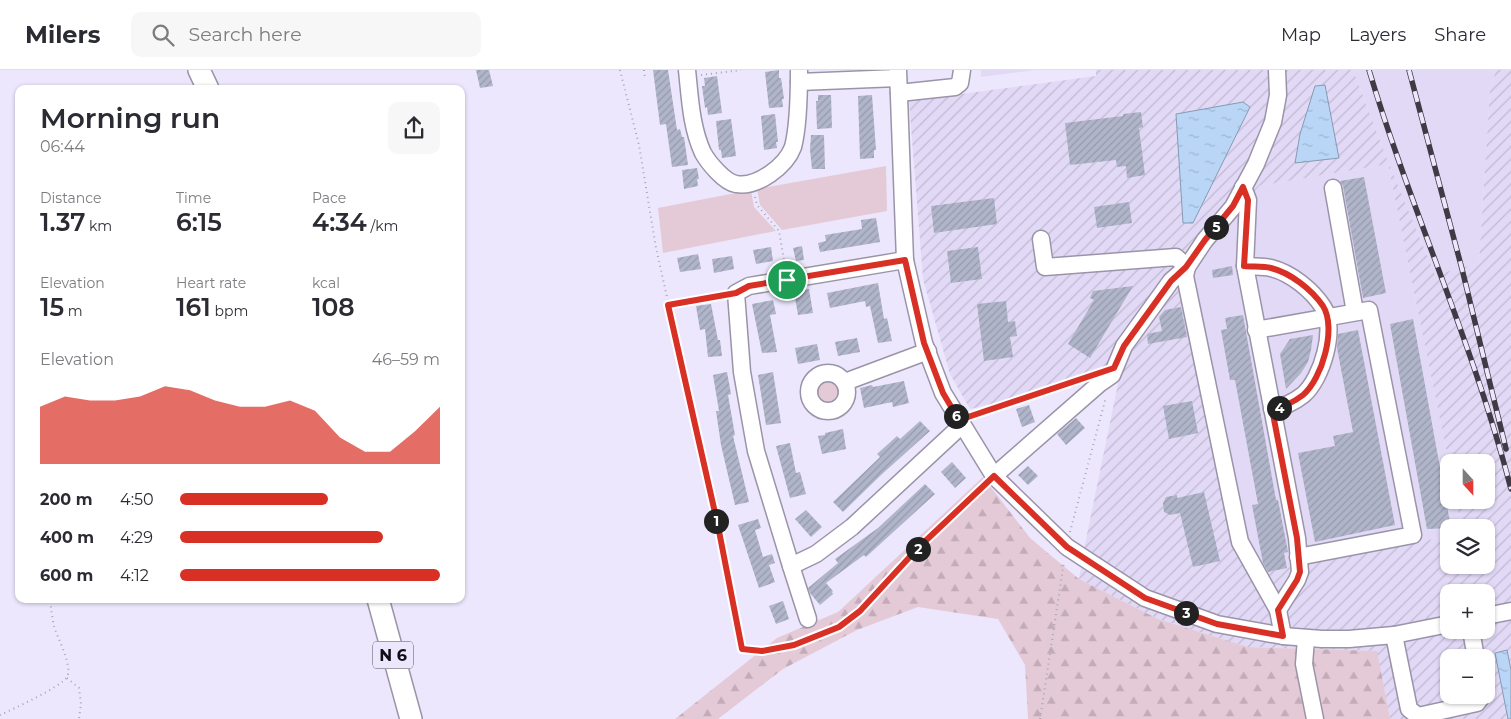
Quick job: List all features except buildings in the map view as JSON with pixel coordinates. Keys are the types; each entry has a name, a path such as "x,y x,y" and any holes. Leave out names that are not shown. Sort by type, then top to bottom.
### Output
{"main road":[{"path":"200,70 206,85"},
{"name":"N 6","path":"379,603 410,717"}],"street":[{"path":"687,73 694,127 704,154 719,174 735,184 758,182 781,166 792,148 799,76 898,80 954,87 960,83 962,70"},
{"path":"994,476 1099,384 1112,375 1124,346 1171,281 1186,267 1233,206 1256,164 1273,122 1278,95 1277,70"},
{"path":"898,80 905,260 924,343 943,393 994,476 1067,547 1145,598 1217,624 1283,636 1349,639 1394,635 1440,626"},
{"path":"1243,187 1248,200 1244,266 1297,538 1300,572 1278,610"},
{"path":"1334,188 1356,312"},
{"path":"1041,239 1045,267 1176,257 1186,267"},
{"path":"808,619 756,451 742,372 736,293 749,286 905,260"},
{"path":"1244,266 1272,268 1295,279 1313,294 1324,308 1329,330 1324,359 1316,379 1304,394 1284,406 1272,409"},
{"path":"1186,267 1185,276 1240,542 1278,610 1283,636"},
{"path":"1256,330 1369,310 1413,536 1298,557"},
{"path":"845,382 928,351"},
{"path":"791,566 816,554 852,527 961,423"},
{"path":"1495,614 1511,611"},
{"path":"1394,635 1409,709 1418,716 1472,704"},
{"path":"1306,638 1304,664 1315,719"}],"path":[{"path":"620,70 639,145 656,248 718,526 742,649 762,651 794,645 839,627 860,611 918,548 994,476"},
{"path":"644,70 645,79"},
{"path":"687,73 741,70"},
{"path":"752,183 757,205 779,231 787,280"},
{"path":"668,305 736,293"},
{"path":"1040,719 1067,547 1112,375"},
{"path":"961,423 1087,377"},
{"path":"0,715 56,686 67,678 68,671 61,643 54,627 51,603"},
{"path":"67,678 79,688 81,704 79,719"}],"shaded area":[{"path":"981,70 1035,70 981,77"},
{"path":"1096,70 1353,70 1435,275 1479,263 1490,91 1496,70 1511,70 1511,719 1390,719 1376,651 1248,647 1158,619 1079,579 1120,374 970,409 950,374 923,279 909,101 1096,76","holes":["1388,164 1447,454 1495,454 1495,509 1458,509 1460,519 1495,519 1495,574 1440,574 1440,538 1265,572 1248,540 1192,274 1259,186"]},
{"path":"1353,70 1496,70 1490,91 1479,263 1435,276"},
{"path":"1388,164 1447,454 1440,454 1440,509 1458,509 1460,519 1440,519 1440,538 1265,572 1248,540 1192,274 1259,186"}],"green space":[{"path":"886,166 887,211 782,230 760,205 757,189"},
{"path":"751,190 754,207 776,231 663,253 658,208"},
{"path":"828,378 838,382 842,392 838,402 828,406 818,402 814,392 818,382"},
{"path":"983,477 1030,538 1079,579 1158,619 1248,647 1377,651 1390,719 1028,719 1025,665 998,619 918,607 857,630 783,669 718,719 675,719 777,638 838,612"}],"water":[{"path":"1325,85 1339,158 1295,163 1300,134 1315,86"},
{"path":"1243,102 1250,107 1193,223 1183,223 1176,114"},
{"path":"1507,650 1511,670 1511,719 1508,719 1495,653"}],"railway":[{"path":"1369,70 1404,175 1479,383 1511,489"},
{"path":"1409,70 1462,269 1506,449"}],"route":[{"path":"1243,187 1248,200 1244,266 1272,268 1295,279 1313,294 1324,308 1329,330 1324,359 1316,379 1304,394 1284,406 1272,409 1297,538 1300,572 1278,610 1283,636 1217,624 1145,598 1067,547 994,476 918,548 886,585 860,611 839,627 794,645 762,651 742,649 718,526 668,305 736,293 749,286 787,280 905,260 924,343 943,393 959,420 1114,368 1124,346 1171,281 1186,267 1233,206 1243,187"}]}
